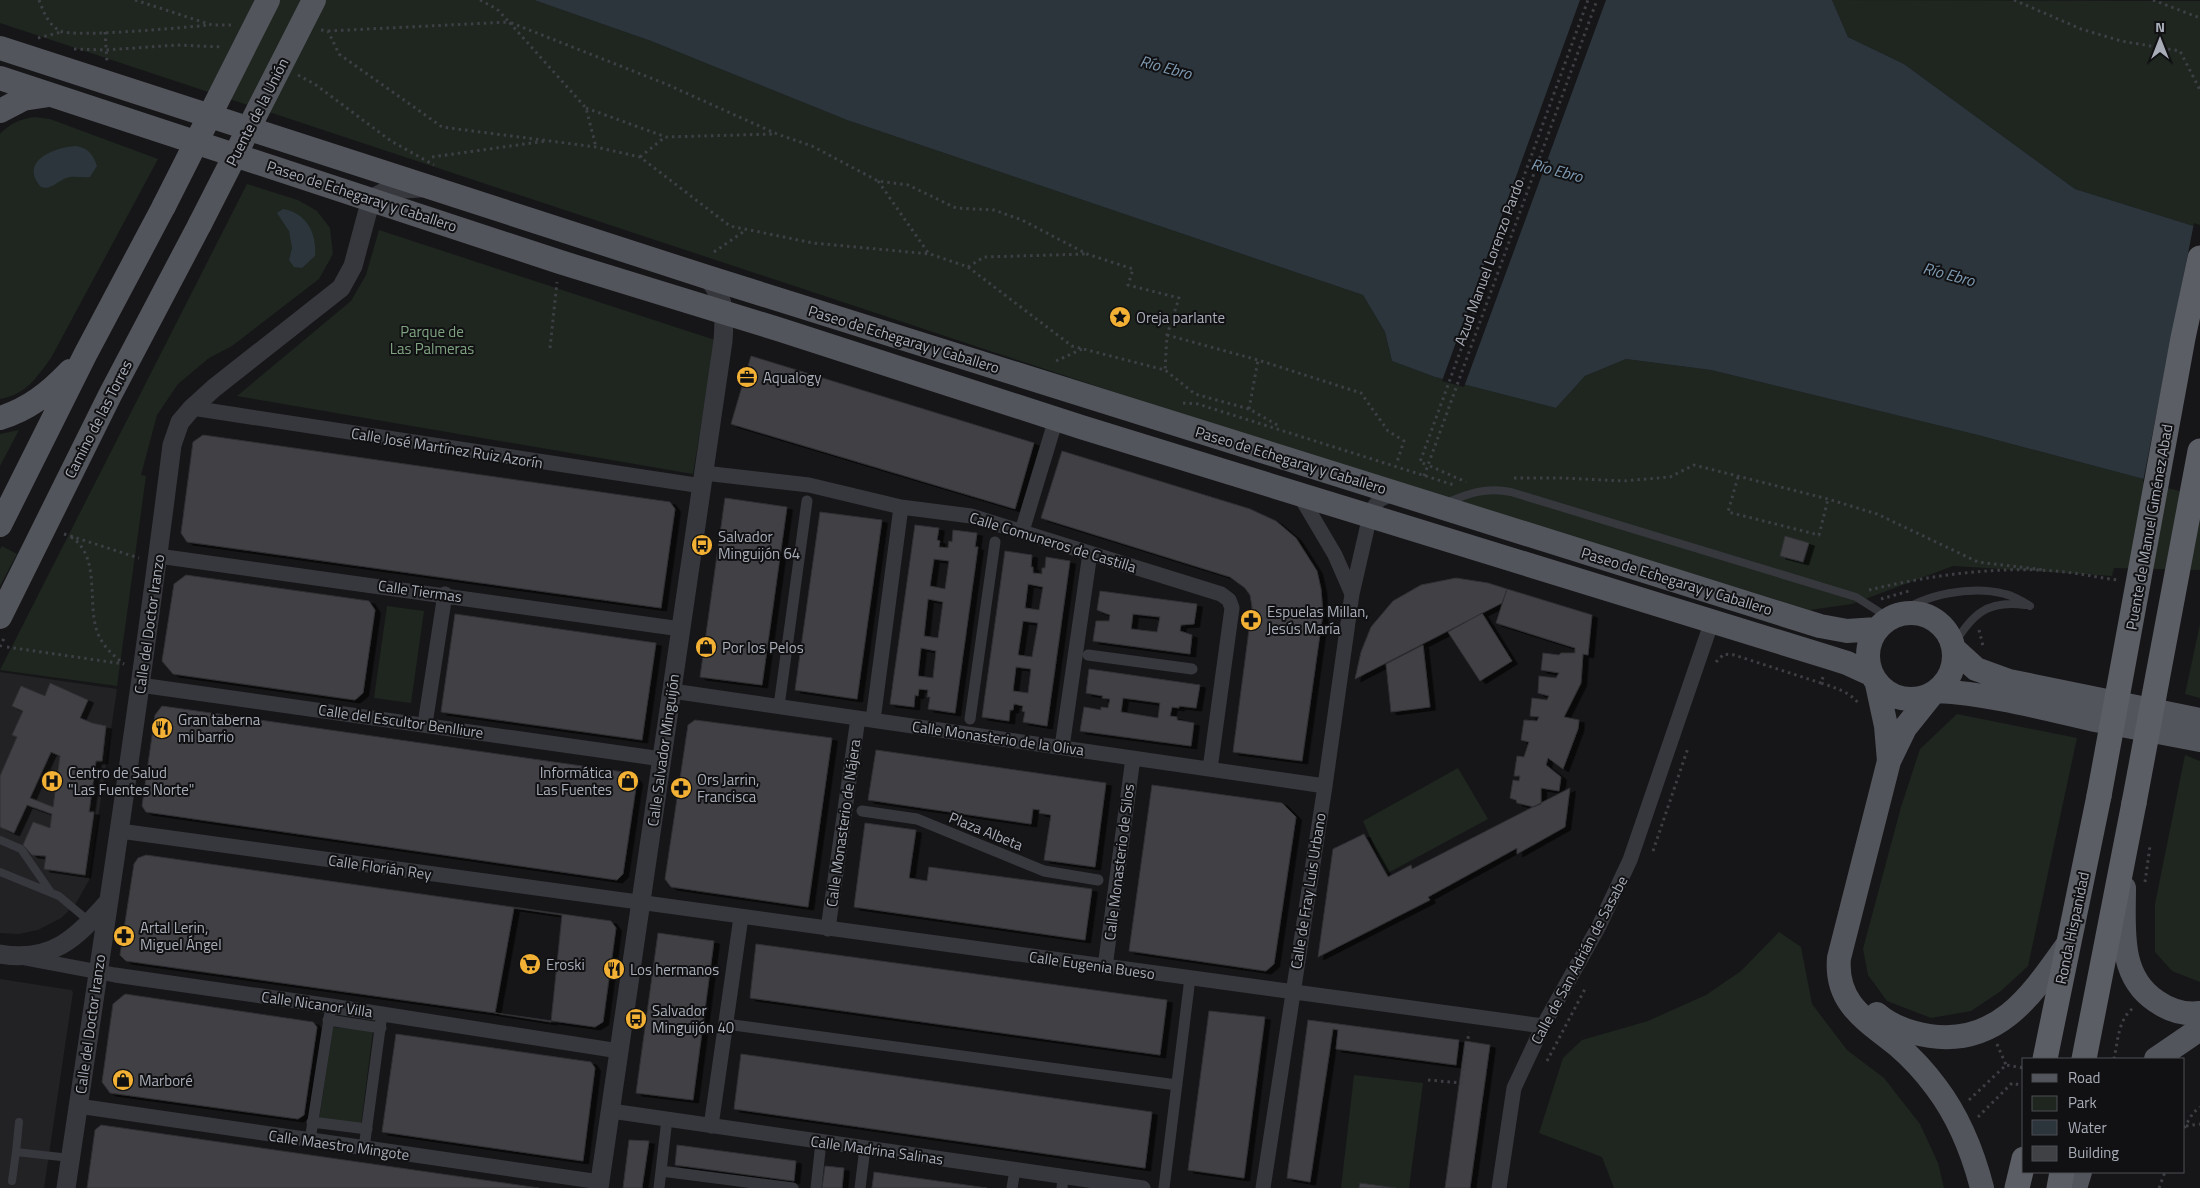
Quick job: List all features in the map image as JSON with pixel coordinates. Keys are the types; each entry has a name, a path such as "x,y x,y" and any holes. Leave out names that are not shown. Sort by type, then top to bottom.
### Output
{"highway":[{"name":"Puente de Manuel Giménez Abad","path":"2099,796 2183,338 2200,258"},
{"path":"2084,1058 2200,450"},
{"name":"Ronda Hispanidad","path":"2045,1058 2099,796"},
{"path":"2018,1188 2022,1169"},
{"path":"2059,1188 2062,1173"}],"main road":[{"path":"0,525 85,355 164,206 268,0"},
{"name":"Puente de la Unión","path":"200,224 314,0"},
{"name":"Paseo de Echegaray y Caballero","path":"0,48 434,178 707,277 1820,626 1847,631 1888,620"},
{"path":"0,63 41,61"},
{"name":"Paseo de Echegaray y Caballero","path":"0,78 560,262 1369,517 1848,663 1874,679"},
{"path":"0,111 23,99 51,94"},
{"name":"Camino de las Torres","path":"0,617 110,395 200,224"},
{"path":"0,418 23,409 45,396 85,355"},
{"path":"1889,761 1886,726 1867,656 1868,646 1888,620 1907,613 1927,616 1944,627 1953,647 1954,661 1951,672 1945,682 1905,728 1889,761 1838,968 1842,988 1856,1012 1911,1058 1936,1087 1953,1115 1970,1151 1982,1188"},
{"path":"1953,647 1976,668 2009,681 2200,720"},
{"path":"1874,679 1886,692 1897,697 1921,698 1935,692 1971,693 2095,720 2200,740"},
{"path":"2125,849 2124,936 2126,953 2134,979 2149,996 2172,1010 2192,1014 2200,1013"},
{"path":"1844,943 1849,975 1860,998 1868,1008 1900,1029 1938,1037 1973,1034 2000,1022 2023,1003 2068,944"},
{"path":"2157,1058 2200,1029"},
{"path":"2075,1188 2080,1173"}],"street":[{"path":"371,199 388,190 434,178"},
{"name":"Calle del Doctor Iranzo","path":"66,1188 120,831 173,441 180,422 192,408 341,288 353,266 371,199"},
{"path":"707,277 718,294 725,313"},
{"name":"Calle Salvador Minguijón","path":"600,1185 723,341 725,313"},
{"name":"Calle José Martínez Ruiz Azorín","path":"192,408 703,480"},
{"path":"1022,531 1056,419"},
{"name":"Calle Comuneros de Castilla","path":"703,480 809,485 901,507 971,516 1222,594 1229,600 1232,608 1210,769"},
{"name":"Calle de Fray Luis Urbano","path":"1263,1188 1325,786 1352,594 1369,517 1379,500 1394,493"},
{"path":"1299,494 1335,555 1352,594"},
{"path":"779,706 807,501"},
{"name":"Calle Monasterio de Nájera","path":"828,929 866,719 901,507"},
{"path":"970,719 995,542"},
{"path":"1062,747 1090,553"},
{"name":"Calle Tiermas","path":"158,556 445,594 681,629"},
{"path":"425,724 445,594"},
{"name":"Calle de San Adrián de Sasabe","path":"1499,1188 1514,1088 1543,1026 1599,926 1630,860 1712,621"},
{"path":"1088,655 1192,669"},
{"name":"Calle del Escultor Benlliure","path":"140,685 662,759"},
{"name":"Calle Monasterio de la Oliva","path":"672,691 1325,786"},
{"name":"Calle Monasterio de Silos","path":"1105,967 1132,758"},
{"name":"Plaza Albeta","path":"862,811 917,819 1044,871 1098,880"},
{"name":"Calle Florián Rey","path":"120,831 641,903"},
{"path":"8,955 28,956 69,942 108,902"},
{"name":"Calle Eugenia Bueso","path":"641,903 1543,1026"},
{"path":"712,1126 741,917"},
{"name":"Calle Nicanor Villa","path":"8,955 330,1013 619,1051"},
{"path":"1164,1188 1190,978"},
{"path":"310,1140 330,1013"},
{"path":"364,1148 382,1021"},
{"path":"726,1024 1177,1085"},
{"name":"Calle Maestro Mingote","path":"78,1106 600,1185"},
{"name":"Calle Madrina Salinas","path":"611,1111 1015,1170 1062,1182 1143,1188"},
{"path":"659,1188 667,1119"},
{"path":"312,1122 367,1129"},
{"path":"816,1188 821,1142"},
{"path":"860,1188 865,1148"},
{"path":"1012,1188 1015,1170"},
{"path":"661,1171 793,1188"}],"lane":[{"path":"1437,507 1466,494 1491,489 1511,492 1856,597 1868,603 1888,620 1908,606 1926,598 1968,592 2006,594 2030,606 2007,603 1983,610 1962,630 1953,647"},
{"path":"0,840 21,849 50,891"},
{"path":"0,872 50,891 90,922"},
{"path":"12,1181 19,1122"},
{"path":"16,1152 70,1158"}],"path":[{"path":"39,0 47,20 62,32"},
{"path":"135,0 212,25"},
{"path":"480,0 497,9 586,108 596,147"},
{"name":"Azud Manuel Lorenzo Pardo","path":"1423,463 1448,388 1588,0"},
{"name":"Azud Manuel Lorenzo Pardo","path":"1424,476 1597,0"},
{"path":"2014,0 2081,29 2121,41 2180,51 2200,90"},
{"path":"2153,0 2200,18"},
{"path":"318,30 509,22 666,84 777,134 812,146 878,181 908,185 956,208 994,210 1022,220 1087,254 1133,269 1128,285 1179,298 1167,335 1164,370"},
{"path":"30,40 62,32 104,32 212,25 241,26"},
{"path":"328,31 339,54 442,127 596,147 640,157 730,226 813,243 930,254 968,267 1072,346 1164,370 1195,394 1249,409 1279,426"},
{"path":"104,32 107,63"},
{"path":"72,49 106,50 177,45 217,45 227,48"},
{"path":"290,70 316,85 391,141 434,178"},
{"path":"586,108 666,137 777,134"},
{"path":"640,157 666,137"},
{"path":"432,157 550,141"},
{"path":"878,181 930,254"},
{"path":"714,252 746,230"},
{"path":"968,267 984,257 1087,254"},
{"path":"550,348 557,281"},
{"path":"1167,335 1258,360 1361,393 1388,431 1404,441 1396,462"},
{"path":"1056,361 1083,348"},
{"path":"1249,409 1258,360"},
{"path":"1181,403 1198,404 1460,487 1466,494"},
{"path":"1512,478 1623,481 1670,476 1694,465 1828,499 1877,514 1978,562 2122,581"},
{"path":"1738,476 1728,512 1818,535 1828,499"},
{"path":"1466,482 1476,481"},
{"path":"58,533 139,558"},
{"path":"7,647 125,664 109,652 97,632 92,579 80,543 71,537"},
{"path":"1868,591 1913,579 1988,571 2063,572"},
{"path":"1868,603 1916,590"},
{"path":"2114,1058 2124,1016 2149,996"},
{"path":"1428,1080 1461,1083 1471,1016"},
{"path":"1953,1115 2006,1065 2022,1068"},
{"path":"2185,1126 2200,1107"},
{"path":"2185,1127 2200,1124"},
{"path":"2159,1188 2166,1173"}],"shaded area":[{"name":"Centro de Salud \"Las Fuentes Norte\"","path":"0,672 117,689 89,880 75,905 61,918 38,930 19,934 0,933"},
{"path":"0,979 71,990 73,992 44,1188 0,1188"}],"green space":[{"path":"0,0 534,0 651,41 847,120 1363,295 1385,332 1392,361 1435,377 1556,408 1585,376 1626,359 1711,370 1978,435 2200,494 2200,570 2114,568 2112,576 1953,566 1852,604 1810,610 1250,437 0,23"},
{"path":"1832,0 2200,1 2200,228 2075,189 1904,64 1848,37"},
{"path":"35,117 50,119 158,159 51,358 36,378 24,389 17,394 0,399 0,134 16,122"},
{"path":"247,184 298,200 317,211 330,228 333,254 319,279 232,346 209,358 178,384 157,415 141,475 146,476 117,686 0,670"},
{"name":"Parque de Las Palmeras","path":"379,230 715,340 693,474 237,396 351,301 366,275"},
{"path":"19,430 0,466 0,434"},
{"path":"2,546 17,554 0,586 0,549"},
{"path":"387,606 424,611 411,703 374,698"},
{"path":"2200,624 2200,698 2185,694"},
{"path":"1957,714 2077,738 2028,966 2001,991 1971,1011 1931,1018 1887,1001 1868,975 1863,949 1901,807 1920,749"},
{"path":"2185,755 2200,761 2200,982 2172,971 2155,952 2155,904"},
{"path":"1458,768 1488,819 1386,874 1363,821"},
{"path":"1779,932 1801,947 1812,1004 1847,1050 1884,1078 1920,1124 1938,1163 1944,1188 1614,1188 1602,1157 1539,1133 1563,1058 1582,1040 1648,1021 1706,995 1741,971"},
{"path":"333,1027 373,1031 361,1125 319,1119"},
{"path":"1354,1075 1423,1083 1409,1188 1341,1188"}],"water":[{"name":"Río Ebro","path":"534,0 1832,0 1848,37 1904,64 2075,189 2200,228 2200,494 1978,435 1711,370 1626,359 1585,376 1556,408 1435,377 1392,361 1385,332 1363,295 847,120 651,41"},
{"path":"76,146 87,150 92,155 97,166 90,177 69,177 51,187 41,187 35,178 34,170 36,163 42,157 58,149"},
{"path":"283,209 298,215 309,226 312,233 315,256 302,268 294,267 289,260 292,248 289,231 277,213"}],"pier":[{"path":"1580,0 1606,0 1464,387 1442,381"},
{"path":"2194,223 2200,225 2200,496 2143,482"}],"building":[{"path":"751,356 1034,443 1015,509 731,424"},
{"path":"203,435 670,502 675,509 661,608 187,542 181,533 193,442"},
{"path":"1062,451 1250,509 1276,521 1296,538 1317,571 1323,613 1302,761 1233,752 1252,607 1250,595 1245,588 1230,577 1041,518"},
{"path":"725,498 787,507 762,685 700,677"},
{"path":"820,512 882,520 857,699 795,690"},
{"path":"915,525 939,528 937,540 940,541 939,547 948,548 949,541 952,542 953,530 977,533 975,547 978,547 955,713 928,709 930,697 927,697 928,690 919,689 918,696 915,695 914,707 890,704","holes":["934,559 949,561 945,589 930,586","928,599 943,602 938,638 924,636","921,648 936,651 933,678 918,676"]},
{"path":"1785,536 1809,543 1803,562 1780,556"},
{"path":"1005,551 1032,555 1031,567 1033,567 1033,573 1042,574 1042,568 1045,568 1046,557 1070,561 1047,726 1023,722 1025,712 1022,711 1023,706 1014,704 1013,710 1010,710 1009,721 982,717","holes":["1028,584 1043,587 1039,610 1025,608","1023,621 1038,623 1032,657 1018,655","1016,667 1031,669 1028,693 1013,691"]},
{"path":"186,575 369,601 375,610 363,693 355,700 173,674 162,661 174,584"},
{"path":"1456,578 1488,583 1507,589 1502,603 1355,679 1361,652 1371,627 1393,601 1421,585"},
{"path":"1507,589 1592,615 1588,655 1583,654 1581,683 1564,717 1579,720 1578,729 1563,769 1548,758 1546,765 1561,777 1559,791 1541,788 1541,804 1534,807 1517,803 1516,800 1510,798 1513,780 1519,781 1520,776 1514,776 1517,756 1524,757 1529,742 1521,740 1524,720 1537,721 1539,717 1530,716 1532,698 1547,700 1549,696 1538,693 1539,676 1556,678 1559,673 1541,670 1543,653 1559,655 1561,653 1575,653 1575,648 1496,623"},
{"path":"1100,591 1197,604 1194,624 1181,625 1180,631 1192,635 1190,654 1093,641 1096,621 1109,621 1110,615 1097,610","holes":["1133,614 1160,617 1157,632 1131,629"]},
{"path":"1482,613 1512,661 1480,681 1448,632"},
{"path":"455,614 656,643 642,740 441,712"},
{"path":"1423,645 1430,707 1391,712 1386,664"},
{"path":"1089,669 1200,685 1196,708 1172,707 1170,716 1177,717 1177,720 1194,723 1191,746 1080,731 1084,707 1101,710 1101,707 1108,708 1110,699 1086,693","holes":["1123,698 1160,703 1158,718 1121,712"]},
{"path":"50,683 88,700 80,718 106,726 102,761 96,761 89,812 94,812 85,875 44,869 46,856 32,855 23,845 33,822 50,828 52,814 27,805 14,833 0,827 0,776 17,737 12,735 23,711 12,706 21,686 45,696","holes":["51,752 60,756 53,807 30,798"]},
{"path":"162,706 631,773 637,781 623,874 617,880 146,812 142,806 155,715"},
{"path":"695,720 832,738 808,907 671,887 665,879 688,725"},
{"path":"876,750 1106,783 1095,867 1044,860 1051,815 1039,813 1040,810 1033,809 1031,824 868,800"},
{"path":"1152,785 1282,803 1296,817 1274,964 1266,971 1129,951"},
{"path":"1570,788 1565,827 1517,854 1517,848 1428,897 1430,900 1318,957 1333,849 1364,834 1388,877 1411,865 1412,869"},
{"path":"865,823 916,830 909,878 927,881 929,867 1092,889 1085,940 854,907"},
{"path":"146,855 611,921 616,928 603,1022 595,1027 126,961 120,955 134,864 138,858"},
{"name":"Eroski","path":"514,908 562,915 551,1022 495,1013"},
{"path":"658,933 714,941 693,1100 636,1093"},
{"path":"756,944 1167,1000 1160,1055 750,998"},
{"path":"125,994 313,1022 317,1027 304,1115 298,1119 110,1093 102,1082 113,1004"},
{"path":"1209,1011 1265,1017 1244,1178 1188,1170"},
{"path":"1308,1020 1459,1040 1456,1065 1336,1049 1338,1030 1333,1029 1310,1182 1287,1178"},
{"path":"396,1034 591,1062 595,1068 583,1161 382,1132"},
{"path":"1465,1041 1490,1045 1470,1188 1445,1188"},
{"path":"741,1054 1152,1112 1145,1168 734,1109"},
{"path":"101,1125 539,1188 87,1188 95,1130"},
{"path":"629,1140 649,1141 642,1188 623,1188"},
{"path":"677,1145 796,1161 794,1181 675,1165"},
{"path":"825,1166 844,1168 842,1188 822,1188"},
{"path":"874,1172 987,1188 872,1188"},
{"path":"1360,1183 1396,1188 1359,1188"}],"place":[{"name":"Oreja parlante","path":"1120,317"},
{"name":"Aqualogy","path":"747,377"},
{"name":"Salvador Minguijón 64","path":"702,545"},
{"name":"Espuelas Millan, Jesús María","path":"1251,620"},
{"name":"Por los Pelos","path":"706,647"},
{"name":"Gran taberna mi barrio","path":"162,728"},
{"name":"Centro de Salud \"Las Fuentes Norte\"","path":"52,781"},
{"name":"Informática Las Fuentes","path":"628,781"},
{"name":"Ors Jarrin, Francisca","path":"681,788"},
{"name":"Artal Lerin, Miguel Ángel","path":"124,936"},
{"name":"Eroski","path":"530,964"},
{"name":"Los hermanos","path":"614,969"},
{"name":"Salvador Minguijón 40","path":"636,1019"},
{"name":"Marboré","path":"123,1080"}]}
